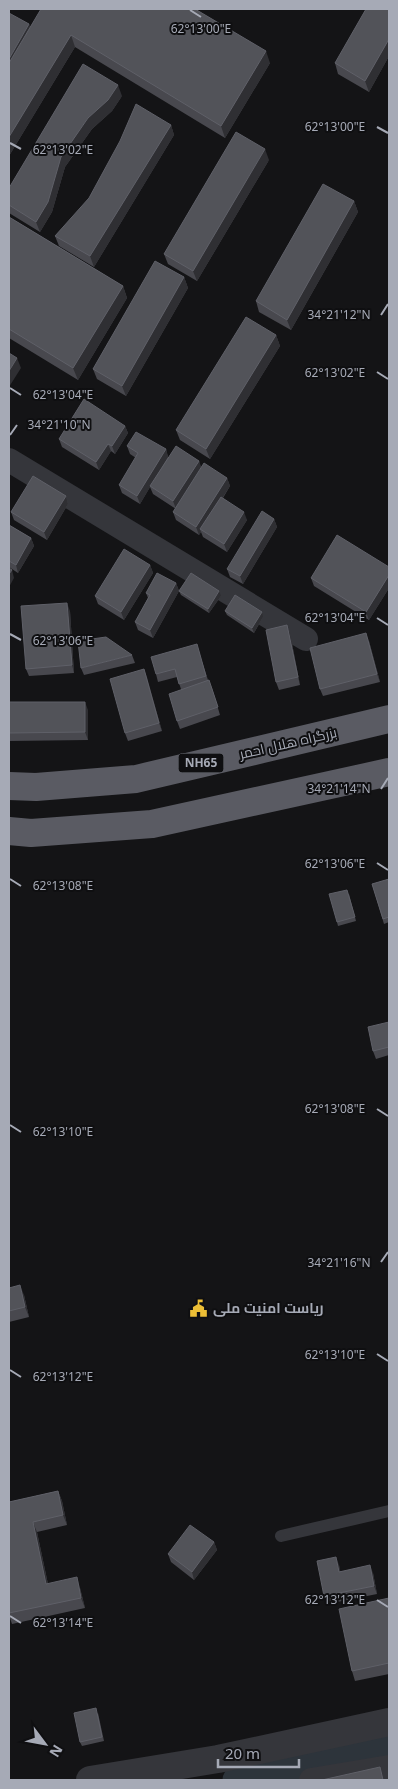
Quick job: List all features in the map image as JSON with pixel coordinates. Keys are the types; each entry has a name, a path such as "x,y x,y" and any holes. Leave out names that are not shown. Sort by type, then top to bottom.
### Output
{"highway":[{"name":"بزرگراه هلال احمر","path":"9,786 36,787 136,779 389,719"},
{"path":"9,831 32,833 152,824 389,772"}],"street":[{"path":"9,461 306,639"},
{"path":"90,1780 218,1760 389,1722"},
{"path":"311,1780 389,1767"}],"lane":[{"path":"281,1536 389,1511"}],"building":[{"path":"41,9 195,9 266,51 221,126 71,35 9,137 9,63"},
{"path":"366,9 389,9 389,39 365,81 335,63"},
{"path":"9,13 29,24 9,59"},
{"path":"83,64 118,85 108,100 88,118 61,157 48,202 36,222 9,205 9,188"},
{"path":"136,104 171,125 90,256 55,236 89,198 120,141"},
{"path":"236,132 265,149 193,271 164,254"},
{"path":"323,184 354,201 287,320 256,301"},
{"path":"9,217 123,286 73,368 9,329"},
{"path":"155,261 184,277 122,386 93,369"},
{"path":"246,317 276,335 206,449 176,430"},
{"path":"9,353 17,358 9,371"},
{"path":"84,399 125,426 112,446 108,444 96,462 59,439"},
{"path":"136,432 166,449 137,496 119,485 138,453 127,446"},
{"path":"176,446 199,461 173,501 150,486"},
{"path":"204,463 227,478 196,527 173,512"},
{"path":"33,476 66,496 44,532 11,512"},
{"path":"221,497 244,512 224,544 200,529"},
{"path":"262,511 274,519 240,576 227,569"},
{"path":"9,525 31,538 16,565 9,561"},
{"path":"337,535 389,567 389,575 366,612 311,578"},
{"path":"124,549 150,565 121,612 95,596"},
{"path":"157,573 176,583 150,630 135,622 150,595 146,593"},
{"path":"191,573 219,591 208,609 179,591"},
{"path":"235,595 262,612 252,628 225,611"},
{"path":"67,603 72,665 26,669 21,606"},
{"path":"287,625 298,677 276,682 266,630"},
{"path":"366,633 377,674 320,689 310,648"},
{"path":"106,637 132,655 81,668 78,641"},
{"path":"197,644 206,676 179,684 175,669 156,674 151,657"},
{"path":"144,669 159,723 125,733 110,679"},
{"path":"209,680 218,707 177,721 169,694"},
{"path":"9,702 85,702 85,732 9,733"},
{"path":"389,879 389,917 383,919 372,884"},
{"path":"347,890 355,917 337,922 329,894"},
{"path":"389,1022 389,1047 373,1051 368,1027"},
{"path":"20,1285 25,1307 9,1311 9,1288"},
{"path":"58,1491 63,1515 33,1522 46,1584 77,1577 81,1598 9,1613 9,1502"},
{"path":"190,1525 214,1542 192,1572 168,1554"},
{"path":"336,1557 339,1572 370,1565 374,1586 324,1596 317,1561"},
{"path":"389,1598 389,1663 352,1671 339,1609"},
{"path":"96,1708 102,1737 80,1742 74,1713"},
{"path":"380,1767 383,1780 322,1780"}],"waterway":[{"path":"237,1780 389,1749"}],"place":[{"name":"ریاست امنیت ملی","path":"199,1308"}]}
